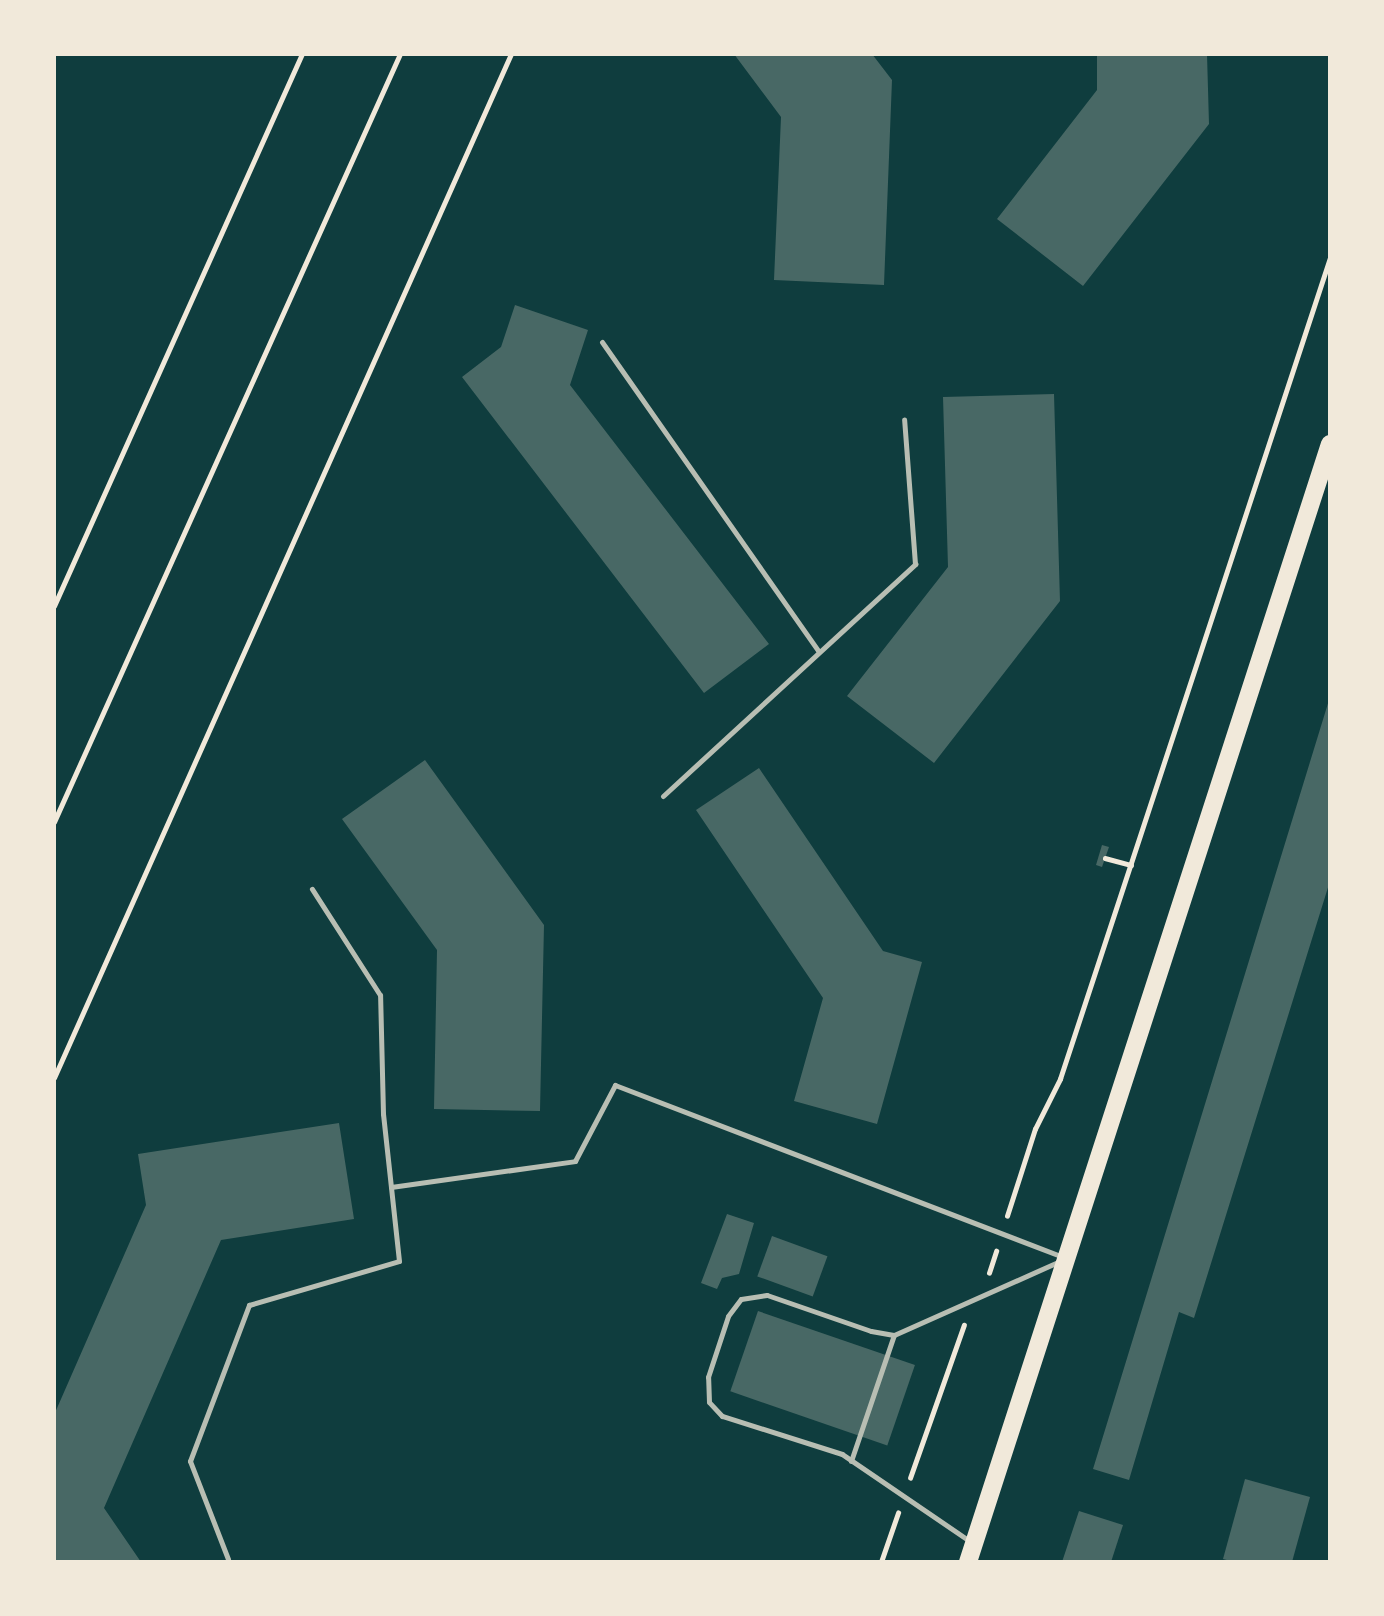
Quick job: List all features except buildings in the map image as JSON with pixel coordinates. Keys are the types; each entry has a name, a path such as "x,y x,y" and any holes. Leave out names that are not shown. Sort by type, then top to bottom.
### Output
{"main road":[{"path":"968,1562 1330,444"}],"lane":[{"path":"602,342 819,652"},
{"path":"663,796 915,564 904,419"},
{"path":"228,1559 190,1461 249,1305 399,1261 383,1114 380,995 312,889"},
{"path":"391,1187 575,1161 615,1085 622,1079"},
{"path":"615,1085 1066,1258"},
{"path":"974,1543 842,1454 722,1416 709,1402 708,1377 728,1317 741,1299 767,1295 871,1331 894,1335 1066,1258"},
{"path":"850,1461 894,1335"}],"path":[{"path":"54,606 302,54"},
{"path":"54,822 400,54"},
{"path":"54,1078 511,54"},
{"path":"1060,1079 1330,258"},
{"path":"1105,858 1131,865"}]}
